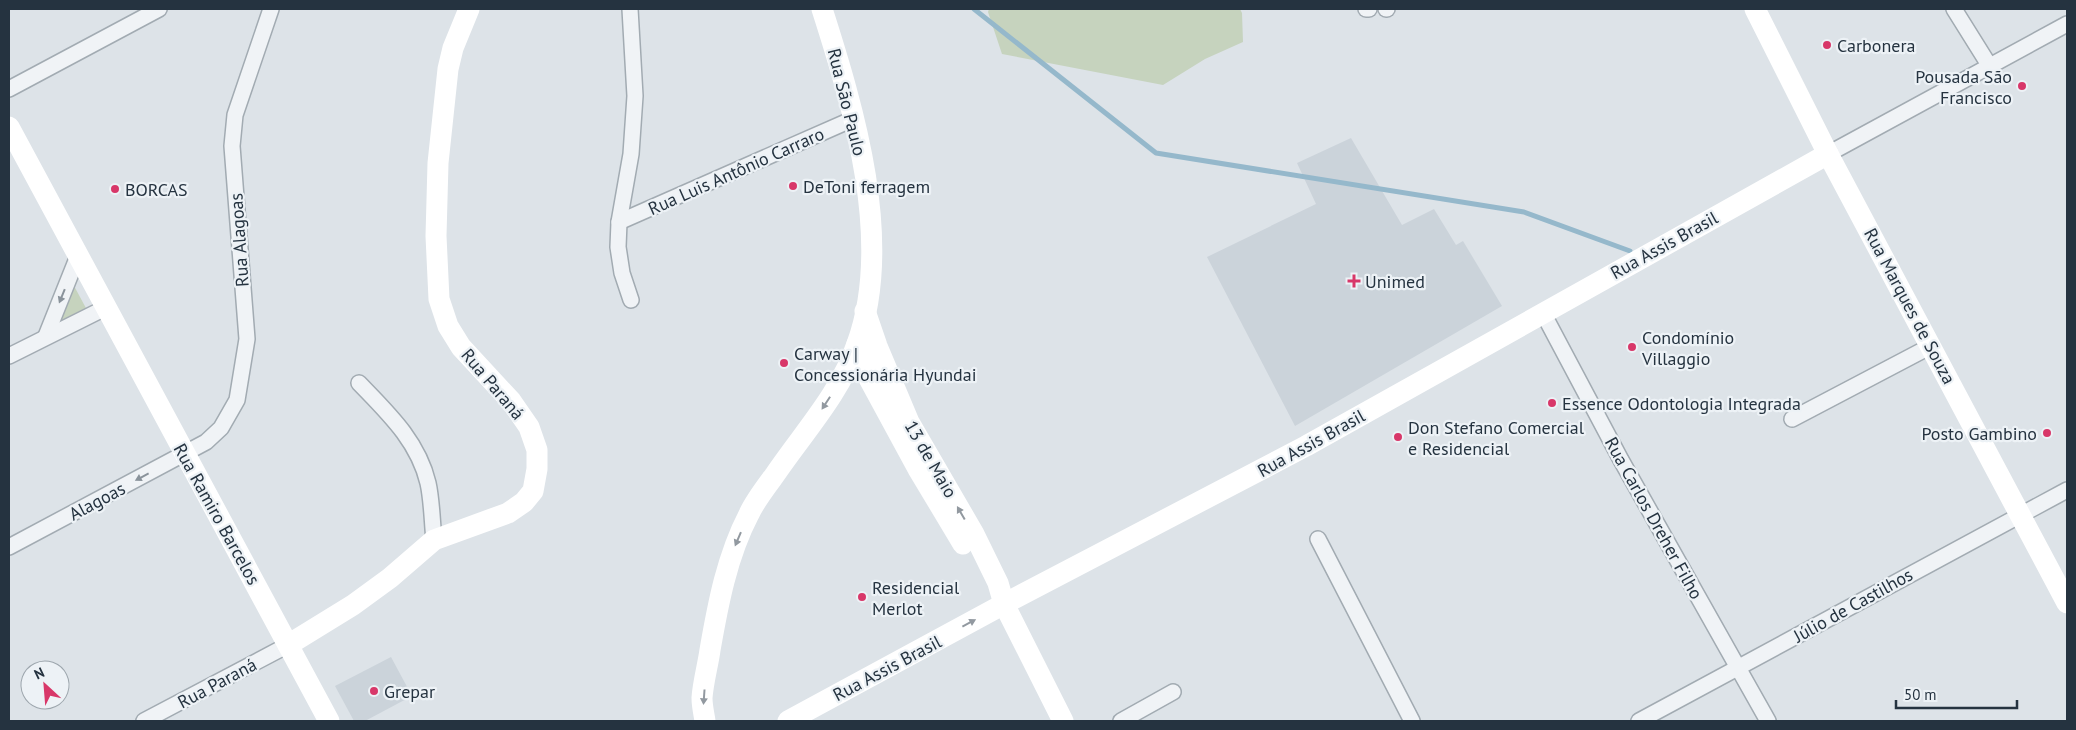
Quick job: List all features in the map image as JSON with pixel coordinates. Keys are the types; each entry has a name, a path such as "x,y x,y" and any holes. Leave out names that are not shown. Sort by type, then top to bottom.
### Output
{"street":[{"path":"9,89 159,9"},
{"name":"Rua Alagoas","path":"185,454 206,442 221,428 237,400 247,339 232,146 233,130 235,115 271,9"},
{"name":"Rua Paraná","path":"144,721 288,645 353,605 390,578 434,540 508,513 524,502 533,490 537,469 537,450 529,427 511,401 461,347 448,326 439,299 436,236 438,163 448,69 453,48 469,9"},
{"path":"630,9 635,96 631,154 619,222 618,247 622,273 630,300"},
{"name":"Rua São Paulo","path":"705,721 702,699 717,609 732,553 749,514 775,474 808,431 843,375 860,353 870,292 872,253 870,201 853,119 822,9"},
{"name":"Rua Marques de Souza","path":"1755,9 1828,154 2067,603"},
{"path":"1954,9 1989,65"},
{"path":"1828,154 2067,24"},
{"name":"Rua Luis Antônio Carraro","path":"619,222 853,119"},
{"name":"Rua Ramiro Barcelos","path":"9,127 329,721"},
{"name":"Rua Assis Brasil","path":"788,721 1004,604 1298,450 1828,154"},
{"path":"46,336 78,256"},
{"path":"9,356 105,308"},
{"name":"13 de Maio","path":"866,311 877,346 909,422 974,534 998,583 1004,604 1063,721"},
{"name":"Rua Carlos Dreher Filho","path":"1543,313 1621,460 1768,721"},
{"path":"1792,419 1931,346"},
{"path":"860,353 872,363 894,406 909,422"},
{"name":"13 de Maio","path":"860,353 867,375 918,469 990,587 1004,604"},
{"path":"359,383 396,422 414,446 422,463 428,484 434,540"},
{"name":"Alagoas","path":"9,547 185,454"},
{"name":"Júlio de Castilhos","path":"1639,721 2067,490"},
{"path":"1318,539 1412,721"},
{"path":"1121,721 1173,692"}],"shaded area":[{"name":"Unimed","path":"1351,138 1402,225 1434,209 1456,245 1463,241 1502,306 1295,426 1207,257 1316,204 1297,163"},
{"name":"Grepar","path":"391,657 412,696 365,721 354,721 335,686"}],"green space":[{"path":"989,9 1240,9 1242,13 1243,42 1205,59 1163,85 1002,54 988,12"},
{"path":"73,284 87,310 59,324"}],"waterway":[{"path":"974,9 1156,153 1524,212 1630,251"}],"place":[{"name":"Carbonera","path":"1827,45"},
{"name":"Pousada São Francisco","path":"2022,86"},
{"name":"DeToni ferragem","path":"793,186"},
{"name":"BORCAS","path":"115,189"},
{"name":"Unimed","path":"1354,281"},
{"name":"Condomínio Villaggio","path":"1632,347"},
{"name":"Carway | Concessionária Hyundai","path":"784,363"},
{"name":"Essence Odontologia Integrada","path":"1552,403"},
{"name":"Posto Gambino","path":"2047,433"},
{"name":"Don Stefano Comercial e Residencial","path":"1398,437"},
{"name":"Residencial Merlot","path":"862,597"},
{"name":"Grepar","path":"374,691"}]}
